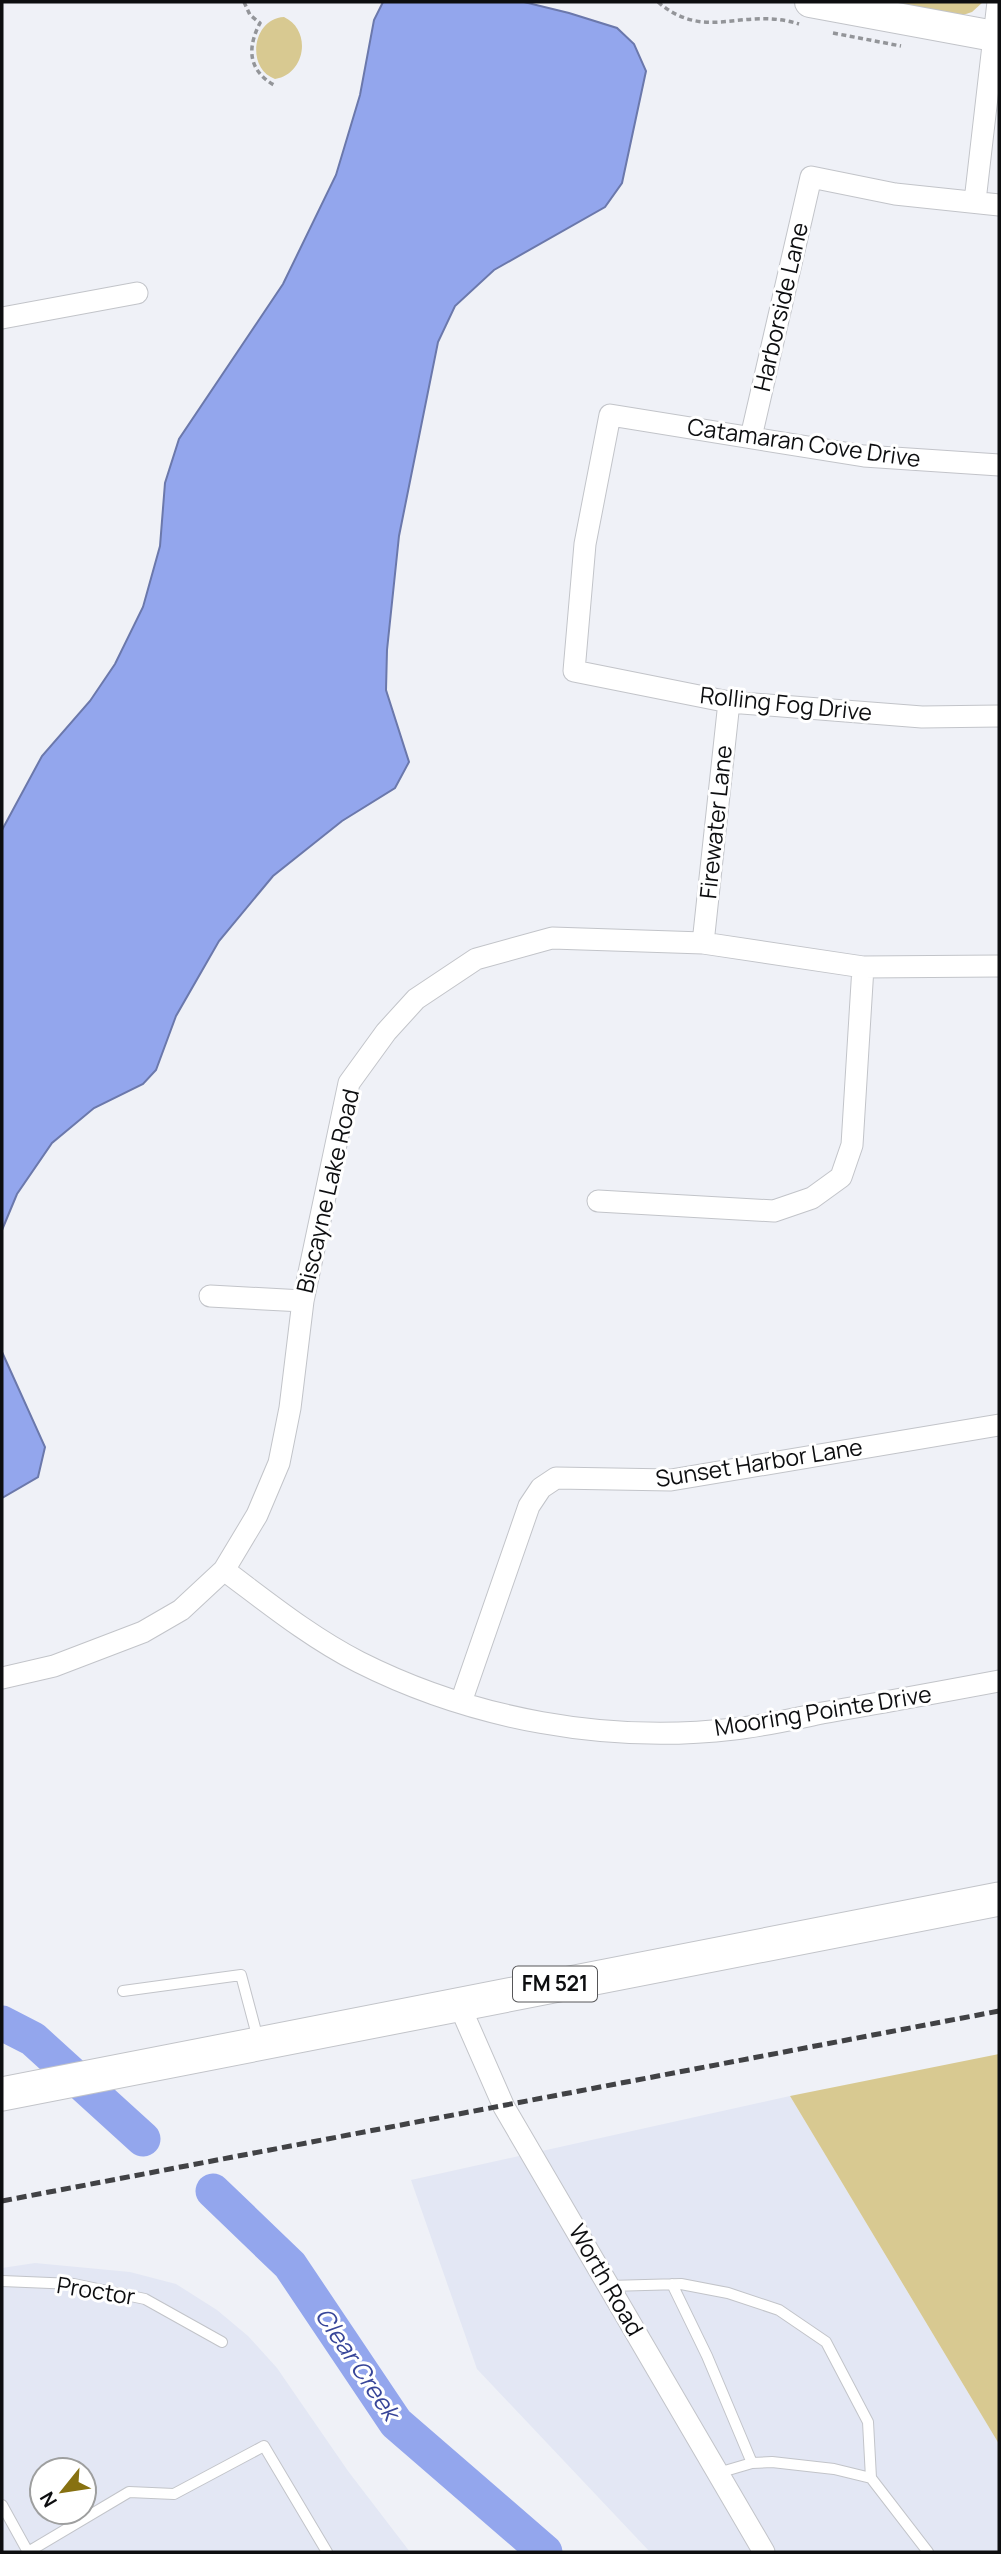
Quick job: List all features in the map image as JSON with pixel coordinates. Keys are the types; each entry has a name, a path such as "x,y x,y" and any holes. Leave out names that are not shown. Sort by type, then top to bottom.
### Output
{"main road":[{"name":"FM 521","path":"17,2091 458,2002 999,1899"}],"street":[{"path":"810,2 997,37"},
{"path":"998,2 997,37 975,201 999,205"},
{"name":"Harborside Lane","path":"751,437 811,177 895,194 975,201"},
{"path":"2,318 137,293"},
{"name":"Catamaran Cove Drive","path":"574,671 585,544 610,415 864,456 999,466"},
{"name":"Rolling Fog Drive","path":"574,671 729,702 922,718 999,716"},
{"name":"Firewater Lane","path":"702,943 729,702"},
{"name":"Biscayne Lake Road","path":"2,1678 54,1666 143,1632 181,1610 223,1570 257,1515 279,1462 290,1408 303,1301 349,1083 386,1032 416,999 476,959 552,938 702,943 863,967 999,965"},
{"path":"597,1201 774,1211 812,1198 841,1177 852,1144 863,967"},
{"path":"210,1296 303,1301"},
{"name":"Sunset Harbor Lane","path":"461,1702 529,1506 541,1488 556,1478 671,1480 999,1425"},
{"name":"Mooring Pointe Drive","path":"223,1570 318,1638 357,1661 403,1682 461,1702 556,1726 607,1731 733,1730 999,1681"},
{"name":"Worth Road","path":"458,2002 505,2107 764,2552"}],"lane":[{"path":"123,1991 241,1975 259,2042"},
{"name":"Proctor","path":"2,2281 74,2284 145,2299 222,2342"},
{"path":"671,2284 707,2356 752,2463"},
{"path":"609,2286 671,2284 728,2293 779,2310 826,2342 868,2422 872,2477 928,2552"},
{"path":"2,2505 28,2552 129,2491 174,2494 264,2446 327,2552"},
{"path":"718,2473 752,2463 835,2469 872,2477"}],"path":[{"path":"244,2 250,15 261,23 251,55 253,65 263,79 274,85"}],"shaded area":[{"path":"874,2 983,2 972,12 960,16"},
{"path":"284,17 299,31 302,51 293,69 275,79 259,65 257,44 265,26"},
{"path":"999,2054 999,2444 790,2096"},
{"path":"790,2096 999,2444 999,2552 650,2552 477,2369 411,2180"},
{"path":"35,2263 130,2272 176,2284 217,2310 248,2336 277,2368 348,2471 410,2552 2,2552 2,2268"}],"water":[{"path":"383,2 524,2 617,28 634,44 646,71 622,183 605,207 494,270 455,306 438,342 399,536 387,650 386,690 409,762 395,788 342,821 273,876 219,941 176,1016 156,1070 143,1084 94,1108 52,1143 17,1194 2,1230 2,830 42,756 90,701 115,664 143,607 160,546 165,483 179,439 283,284 336,175 360,95 374,20"},
{"path":"2,1352 45,1447 38,1477 2,1498"}],"waterway":[{"name":"Clear Creek","path":"2,2023 33,2039 143,2139"},
{"name":"Clear Creek","path":"213,2191 290,2265 396,2423 545,2552"}],"railway":[{"path":"2,2201 999,2011"}]}
